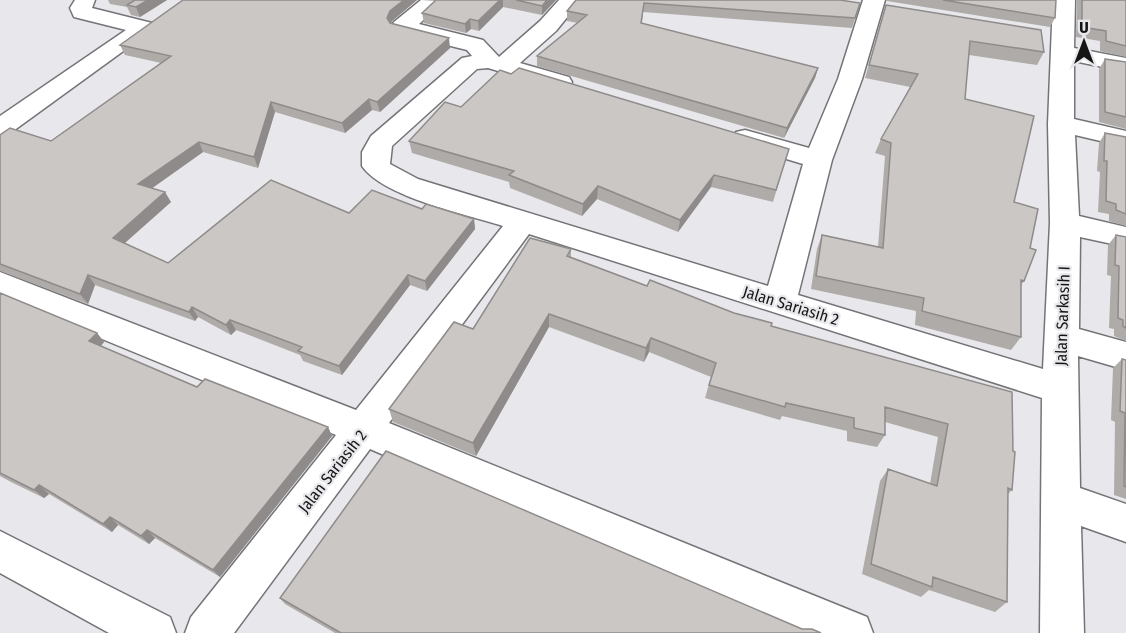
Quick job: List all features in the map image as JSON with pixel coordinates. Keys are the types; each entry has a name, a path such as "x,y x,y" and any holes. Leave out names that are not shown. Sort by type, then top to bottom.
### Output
{"street":[{"path":"496,63 548,26 570,0"},
{"name":"Jalan Sarkasih I","path":"1062,633 1060,389 1065,222 1055,42 1064,0"},
{"path":"432,1 402,27 475,45 496,63 583,89"},
{"path":"0,128 152,22 82,12 81,8 85,2"},
{"path":"780,302 818,160 850,79 873,6"},
{"path":"1055,42 1126,65"},
{"name":"Jalan Sariasih 2","path":"496,63 470,63 380,142 373,155 374,165 382,173 408,186 1060,389"},
{"path":"1061,124 1126,139"},
{"path":"717,130 818,160"},
{"name":"Jalan Sariasih 2","path":"207,633 522,222"},
{"path":"1065,222 1126,237"},
{"path":"0,284 364,430 851,633"},
{"path":"1061,338 1126,356"},
{"path":"1061,500 1126,523"},
{"path":"0,551 147,631"}],"building":[{"path":"135,0 148,0 136,7 127,5"},
{"path":"183,0 404,0 390,11 387,18 390,23 449,38 377,102 369,99 342,123 271,102 254,157 199,142 138,184 165,192 113,238 168,263 271,180 349,213 372,190 422,209 426,204 474,219 425,281 408,275 339,366 298,351 302,347 230,320 226,325 192,307 189,312 88,275 80,294 0,264 0,135 10,128 51,141 171,56 120,45"},
{"path":"436,0 500,0 478,21 470,19 465,24 422,13"},
{"path":"516,0 547,0 542,6"},
{"path":"576,0 840,0 860,3 855,18 644,3 641,23 818,68 787,128 537,56 587,15 567,11"},
{"path":"943,0 1056,0 1055,18"},
{"path":"1082,0 1126,0 1126,46 1106,41 1106,31 1082,27"},
{"path":"886,5 1041,30 1044,52 970,41 965,99 1034,116 1014,202 1038,209 1030,248 1036,250 1024,281 1021,280 1021,337 922,311 924,298 816,276 822,235 883,248 891,143 881,139 918,74 869,65"},
{"path":"1105,59 1126,62 1126,117 1105,112"},
{"path":"519,68 789,149 776,190 714,175 680,220 598,186 583,204 509,175 514,171 409,141 445,102 461,107 500,70 511,74"},
{"path":"1105,133 1126,137 1126,214 1116,210 1116,204 1106,201"},
{"path":"1116,235 1126,237 1126,328 1123,326 1123,320 1118,318 1119,266 1115,265"},
{"path":"530,238 571,249 567,256 647,286 650,280 734,313 772,323 771,326 1012,392 1013,451 1015,452 1012,490 1008,488 1007,602 933,577 932,587 871,564 888,469 937,486 948,424 885,407 885,435 854,428 854,418 786,403 785,407 709,385 716,363 651,338 646,348 549,314 473,443 389,409 454,322 473,329"},
{"path":"0,293 97,333 89,341 197,387 205,379 328,427 213,570 147,530 141,536 110,517 103,524 39,485 34,490 0,473"},
{"path":"1122,359 1126,360 1126,487 1124,486 1125,413 1120,411"},
{"path":"386,451 802,629 812,629 821,633 341,633 280,598"}]}
